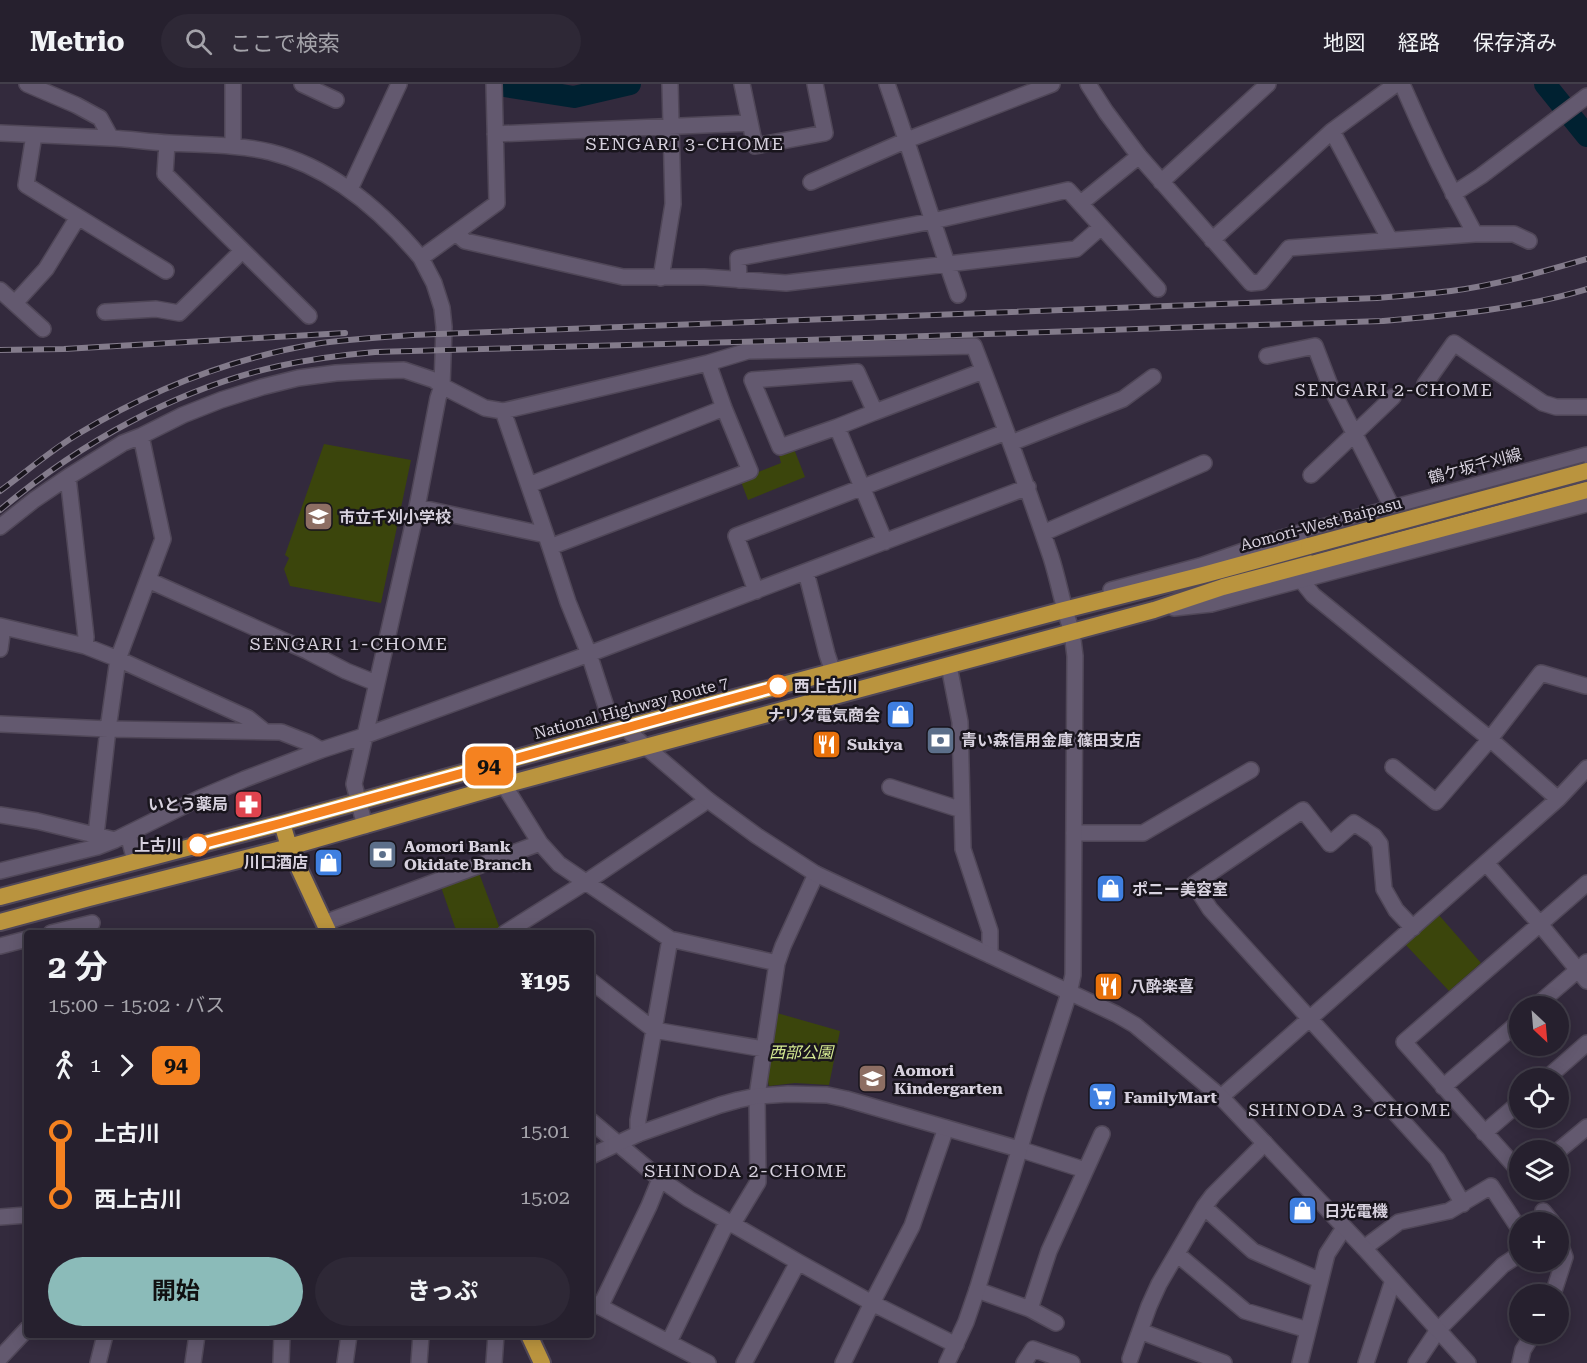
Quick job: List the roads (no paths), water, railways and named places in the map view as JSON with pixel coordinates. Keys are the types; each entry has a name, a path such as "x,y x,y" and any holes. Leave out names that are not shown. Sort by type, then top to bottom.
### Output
{"highway":[{"name":"Aomori-West Baipasu","path":"1064,609 1309,546 1584,461"},
{"path":"0,922 289,847 504,785 1154,610 1223,587 1587,489"},
{"name":"National Highway Route 7","path":"0,897 282,823 1064,609"},
{"path":"282,823 289,847 327,928"},
{"path":"530,1338 542,1363"}],"street":[{"path":"27,84 100,118 111,138"},
{"path":"233,84 233,147"},
{"path":"302,84 336,100"},
{"path":"350,189 399,84"},
{"path":"421,258 497,203 494,84"},
{"path":"661,278 673,204 670,84"},
{"path":"742,84 755,146 825,133 815,84"},
{"path":"887,84 958,295"},
{"path":"812,182 907,140 1052,84"},
{"path":"1088,84 1138,156 1251,283 1261,282 1289,248 1475,234 1514,234 1529,241"},
{"path":"1161,182 1268,84"},
{"path":"1212,240 1332,131 1395,84"},
{"path":"1402,84 1417,121 1475,234"},
{"path":"1453,194 1481,176 1584,99"},
{"path":"495,134 750,123"},
{"path":"1332,131 1390,240"},
{"path":"0,134 111,138 233,147 290,158 350,189 384,218 421,258 434,283 442,308 444,327 442,386 354,784 365,826"},
{"path":"34,135 26,185 166,271"},
{"path":"167,143 165,174 309,316"},
{"path":"1081,203 1138,156"},
{"path":"739,280 738,258 933,221 1068,190 1158,289"},
{"path":"15,303 46,269 78,217"},
{"path":"456,233 465,242 623,277 704,277 786,283 1076,249 1101,227"},
{"path":"105,312 156,309 179,313 242,251"},
{"path":"0,290 44,329"},
{"path":"1425,384 1454,343 1543,403 1556,407 1587,407"},
{"path":"0,527 34,500 123,443 220,400 298,378 336,373 404,370 434,380 485,408 503,411 708,363 748,351 974,346 1028,488 1058,579 1064,609 1072,632 1075,656 1073,975 977,1290 966,1322 947,1363"},
{"path":"1267,356 1315,346 1331,388 1392,507"},
{"path":"417,507 548,541 750,471 708,363"},
{"path":"875,412 857,372 752,380 780,447 837,427 983,371"},
{"path":"756,591 736,537 862,487 1123,399 1153,376"},
{"path":"1311,475 1393,397"},
{"path":"529,484 724,408"},
{"path":"503,411 608,713 708,800 757,836 816,874 1116,1014 1135,1025 1221,1097 1364,1248 1468,1363"},
{"path":"837,427 885,542"},
{"path":"96,835 118,659 163,539 141,436"},
{"path":"1584,461 1587,489"},
{"name":"鶴ケ坂千刈線","path":"1064,609 1089,596 1200,566 1278,539 1392,507 1584,461"},
{"path":"1043,533 1204,463"},
{"path":"68,477 80,571 85,646"},
{"path":"0,871 97,848 198,799 321,750 589,654 1028,488"},
{"path":"1154,610 1211,604 1587,504"},
{"path":"806,572 833,672"},
{"path":"148,580 376,683"},
{"path":"1301,580 1314,596 1490,739 1558,799"},
{"path":"0,649 1,627 85,646 248,718 263,730"},
{"path":"949,666 960,722 963,849 990,932 990,955"},
{"path":"1393,767 1436,802 1541,674 1586,686"},
{"path":"0,724 108,729 263,730 280,732 321,750"},
{"path":"1221,1097 1558,799 1587,768"},
{"path":"1074,833 1143,833 1251,770"},
{"path":"504,785 540,843 559,864 670,939 777,963"},
{"path":"890,787 962,810"},
{"path":"524,929 586,882 708,800"},
{"path":"1413,928 1396,910 1384,890 1380,844 1374,836 1354,823 1330,844 1303,810 1194,884 1210,909 1437,1159 1462,1204"},
{"path":"0,815 96,835 121,837"},
{"path":"121,837 135,861"},
{"path":"327,928 540,843"},
{"path":"1485,863 1584,971 1550,996"},
{"path":"669,1342 729,1223 758,1182 757,1096 777,963 816,874"},
{"path":"1509,1160 1404,1042 1587,883"},
{"path":"76,930 93,928 81,900"},
{"path":"638,1134 638,1119 670,939"},
{"path":"0,946 24,940"},
{"path":"594,983 654,1030 764,1048"},
{"path":"1443,1087 1509,1030"},
{"path":"1558,1068 1587,1043"},
{"path":"594,1155 638,1134 720,1104 757,1096 827,1095 877,1107 1085,1170"},
{"path":"1484,1133 1509,1111"},
{"path":"594,1124 660,1179 689,1199 872,1303 956,1345"},
{"path":"1569,1142 1587,1127"},
{"path":"843,1363 912,1226 946,1128"},
{"path":"1030,1310 1048,1251 1102,1134"},
{"path":"1131,1359 1159,1284 1204,1207 1265,1143"},
{"path":"660,1179 649,1206 595,1305 708,1363"},
{"path":"1364,1248 1399,1222 1449,1211 1491,1186 1509,1213"},
{"path":"1204,1207 1253,1251 1319,1280"},
{"path":"0,1217 24,1215"},
{"path":"1300,1363 1327,1254 1344,1228"},
{"path":"1177,1254 1245,1311 1308,1330"},
{"path":"1416,1363 1438,1330 1509,1261"},
{"path":"744,1363 798,1262"},
{"path":"1366,1363 1393,1280"},
{"path":"977,1290 1030,1310 1056,1323"},
{"path":"1140,1331 1224,1363"},
{"path":"6,1358 24,1333"},
{"path":"98,1363 104,1338"},
{"path":"193,1363 197,1338"},
{"path":"281,1363 282,1338"},
{"path":"345,1363 349,1338"},
{"path":"419,1363 421,1338"},
{"path":"494,1363 496,1338"},
{"path":"1520,1363 1527,1344"},
{"path":"1024,1363 1033,1349 1072,1363"}],"waterway":[{"path":"504,86 574,97 630,84"},
{"path":"1545,84 1587,136"}],"railway":[{"path":"0,491 68,441 106,418 165,389 226,366 321,343 413,335 1377,298 1451,291 1485,285 1587,259"},
{"path":"0,510 63,462 96,441 167,404 241,376 303,361 375,352 1382,321 1460,314 1537,302 1587,289"},
{"path":"0,350 64,349 345,333"}],"place":[{"name":"市立千刈小学校","path":"318,517"},
{"name":"西上古川","path":"778,686"},
{"name":"ナリタ電気商会","path":"901,715"},
{"name":"青い森信用金庫 篠田支店","path":"940,740"},
{"name":"Sukiya","path":"826,744"},
{"name":"いとう薬局","path":"249,804"},
{"name":"上古川","path":"198,845"},
{"name":"Aomori Bank Okidate Branch","path":"383,855"},
{"name":"川口酒店","path":"329,862"},
{"name":"ポニー美容室","path":"1111,889"},
{"name":"八酔楽喜","path":"1109,986"},
{"name":"Aomori Kindergarten","path":"873,1079"},
{"name":"FamilyMart","path":"1103,1097"},
{"name":"日光電機","path":"1303,1211"}],"district":[{"name":"SENGARI 3-CHOME","path":"685,143"},
{"name":"SENGARI 2-CHOME","path":"1394,389"},
{"name":"SENGARI 1-CHOME","path":"349,643"},
{"name":"SHINODA 3-CHOME","path":"1350,1109"},
{"name":"SHINODA 2-CHOME","path":"746,1170"}],"park label":[{"name":"西部公園","path":"801,1052"}]}
